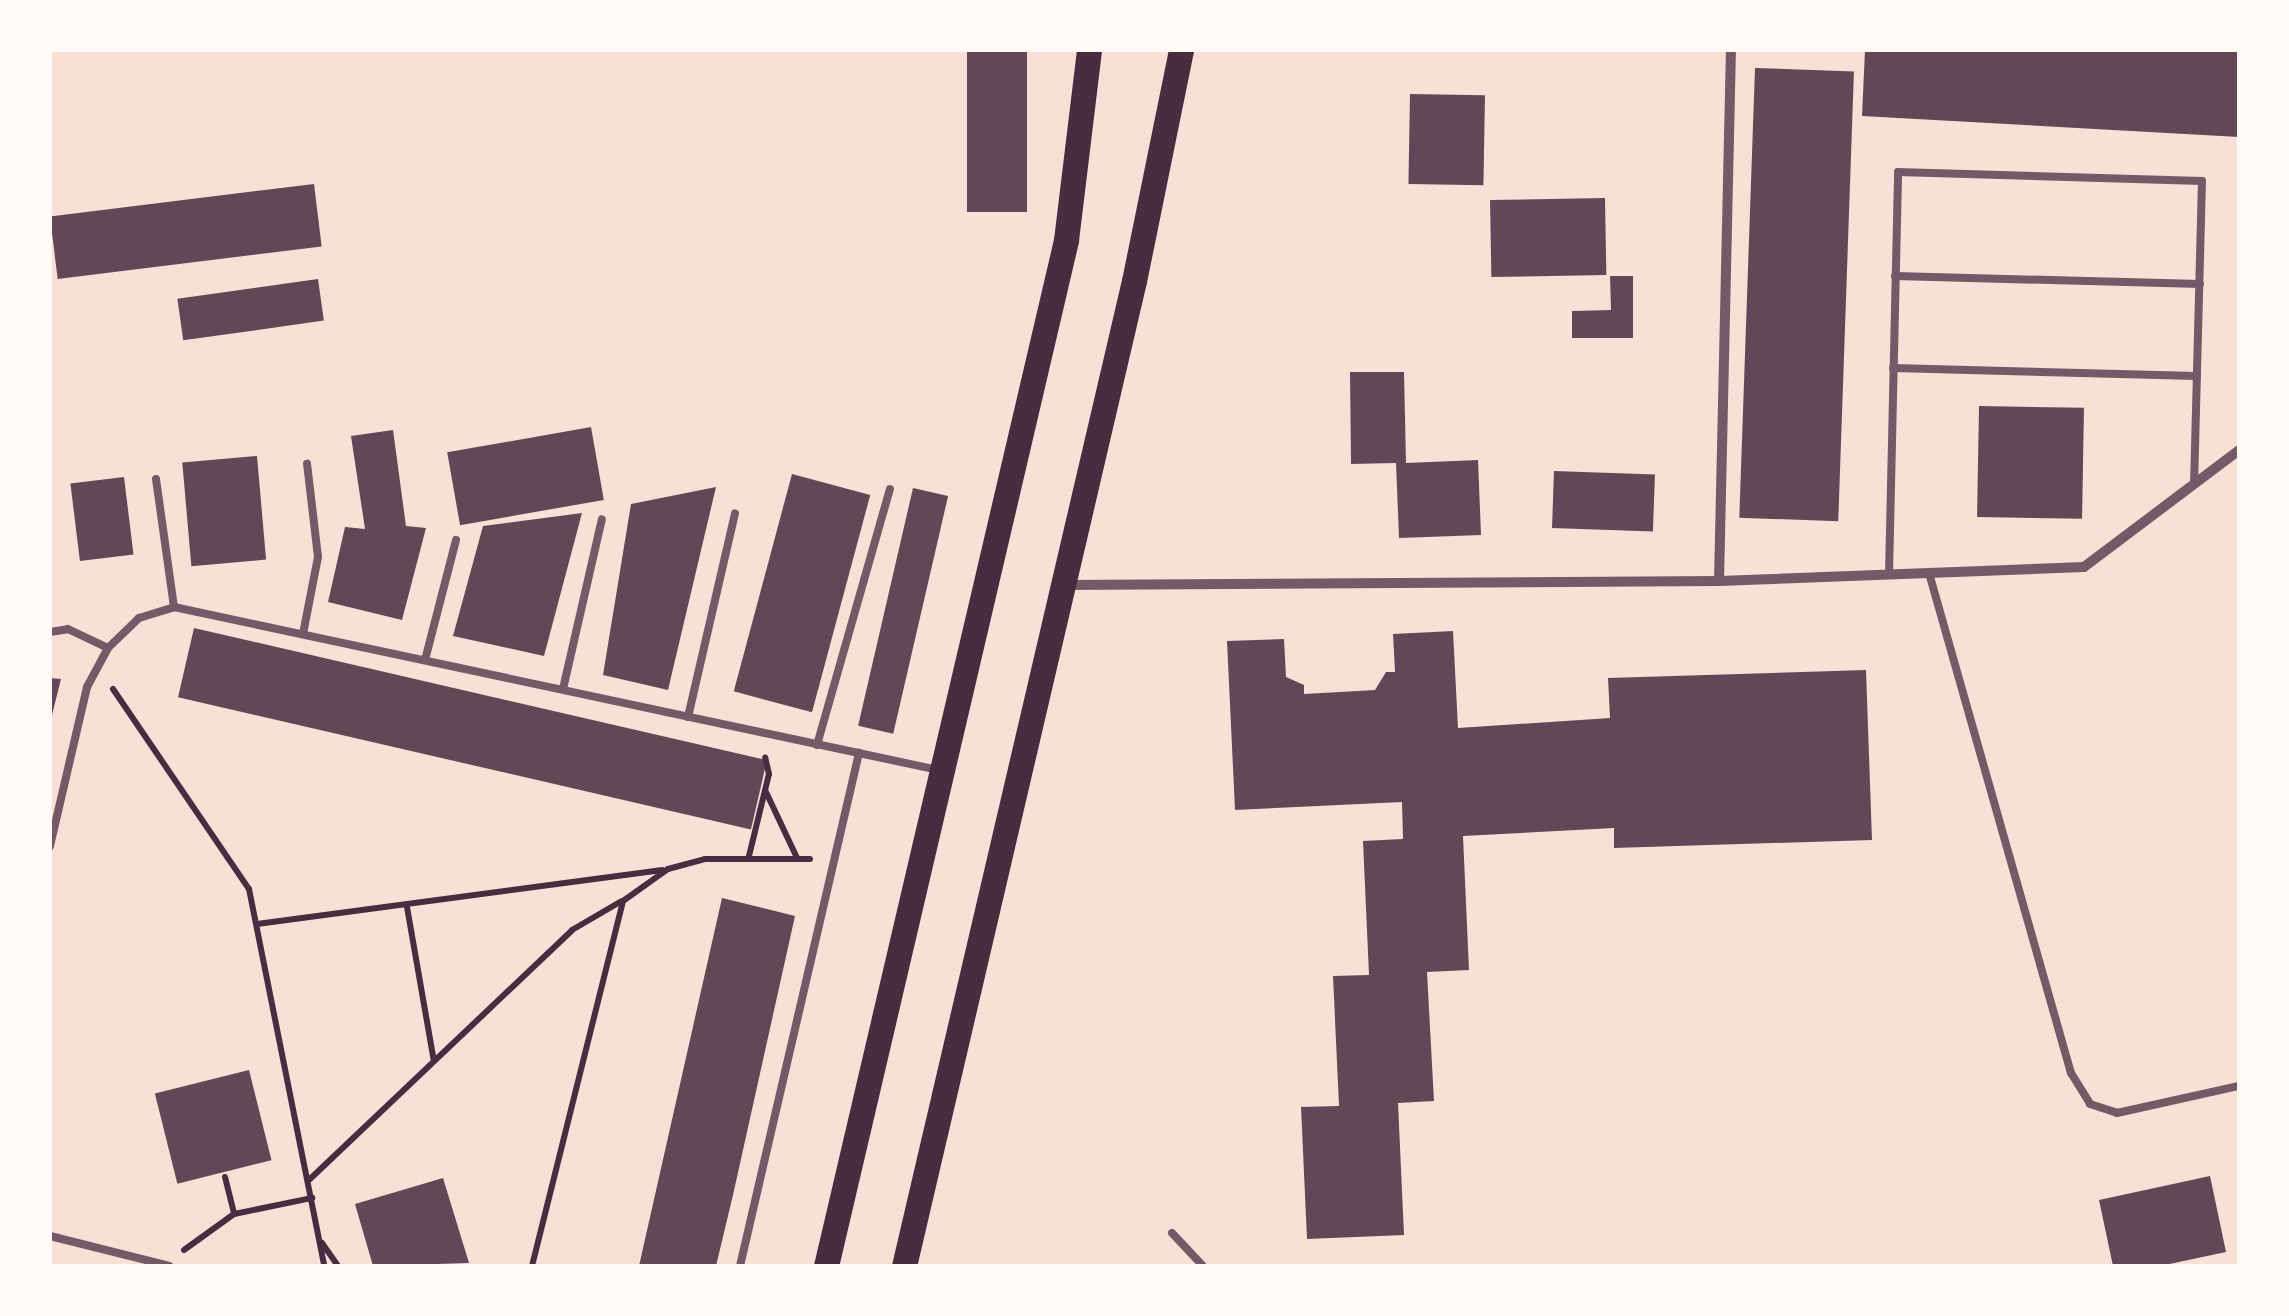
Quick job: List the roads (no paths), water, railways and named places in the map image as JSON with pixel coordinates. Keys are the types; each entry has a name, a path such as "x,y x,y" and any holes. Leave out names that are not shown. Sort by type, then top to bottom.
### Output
{"main road":[{"path":"826,1266 1066,240 1089,50"},
{"path":"904,1266 1064,586 1182,50"}],"street":[{"path":"1719,581 1731,50"},
{"path":"1064,586 1719,581 2084,567 2239,450"}],"lane":[{"path":"1888,574 1898,172 2202,181 2194,484"},
{"path":"1895,276 2200,284"},
{"path":"1894,368 2197,376"},
{"path":"303,634 318,557 307,464"},
{"path":"156,480 174,607"},
{"path":"817,745 890,489"},
{"path":"688,717 735,513"},
{"path":"563,689 602,520"},
{"path":"425,660 456,540"},
{"path":"1929,573 2070,1073 2090,1104 2117,1113 2239,1086"},
{"path":"50,846 87,687 108,648 139,618 174,607 942,771"},
{"path":"50,632 68,629 108,648"},
{"path":"740,1266 858,753"},
{"path":"1172,1233 1203,1266"},
{"path":"50,1236 166,1265"}]}
